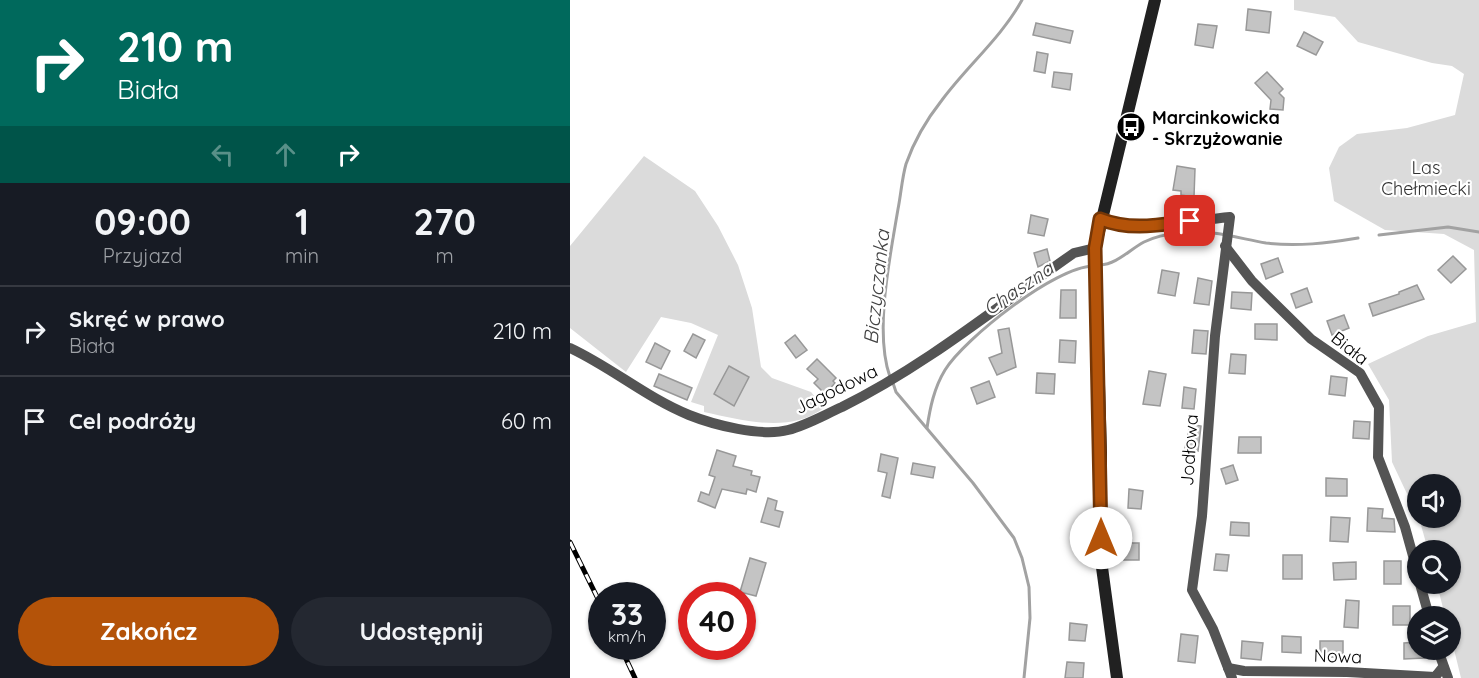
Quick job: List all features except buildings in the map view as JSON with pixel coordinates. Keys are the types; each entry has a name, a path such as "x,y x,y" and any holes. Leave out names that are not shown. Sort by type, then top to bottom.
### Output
{"street":[{"path":"1117,678 1101,560 1095,254 1100,219 1155,0"},
{"name":"Jodłowa","path":"1100,219 1118,226 1141,227 1230,217 1208,414 1202,516 1192,590 1213,629 1230,673"},
{"name":"Biała","path":"1226,237 1252,281 1311,339 1360,373 1379,407 1378,457 1409,540"},
{"name":"Jagodowa","path":"570,348 587,356 648,395 690,416 757,431 785,431 878,389 1074,253 1095,254"},
{"path":"1441,660 1448,678"},
{"name":"Nowa","path":"1230,673 1244,671 1347,672 1435,678 1443,667"}],"green space":[{"name":"Las Chełmiecki","path":"1294,0 1479,0 1479,678 1461,678 1457,660 1461,660 1461,606 1442,606 1440,594 1461,594 1461,540 1425,540 1422,528 1461,528 1461,474 1407,474 1407,494 1392,462 1389,400 1368,364 1428,336 1476,322 1474,250 1444,234 1385,230 1334,201 1329,168 1339,147 1357,134 1407,128 1455,115 1464,74 1452,66 1432,63 1358,42 1335,17 1294,10"},
{"path":"644,156 695,191 718,226 738,265 752,308 761,367 772,378 811,392 824,408 796,421 781,423 749,421 704,412 704,406 691,402 718,335 691,323 661,317 626,372 570,328 570,246"}],"waterway":[{"name":"Biczyczanka","path":"890,377 885,359 883,317 891,249 906,164 917,139 936,107 1004,27 1022,0"},
{"name":"Chaszna","path":"1379,235 1448,227 1479,232"},
{"name":"Chaszna","path":"1100,265 1117,259 1148,240 1175,233 1213,233 1289,245 1358,238"},
{"name":"Chaszna","path":"927,428 933,398 941,377 971,340 1012,306 1035,291 1077,269 1093,266"},
{"name":"Biczyczanka","path":"893,383 896,392 973,483 1014,538 1029,587 1030,618 1024,678"}],"railway":[{"path":"570,542 590,582"},
{"path":"627,660 635,678"}],"place":[{"name":"Marcinkowicka - Skrzyżowanie","path":"1131,127"}],"route":[{"path":"1101,538 1095,248 1100,219 1118,226 1141,227 1190,221"}]}
